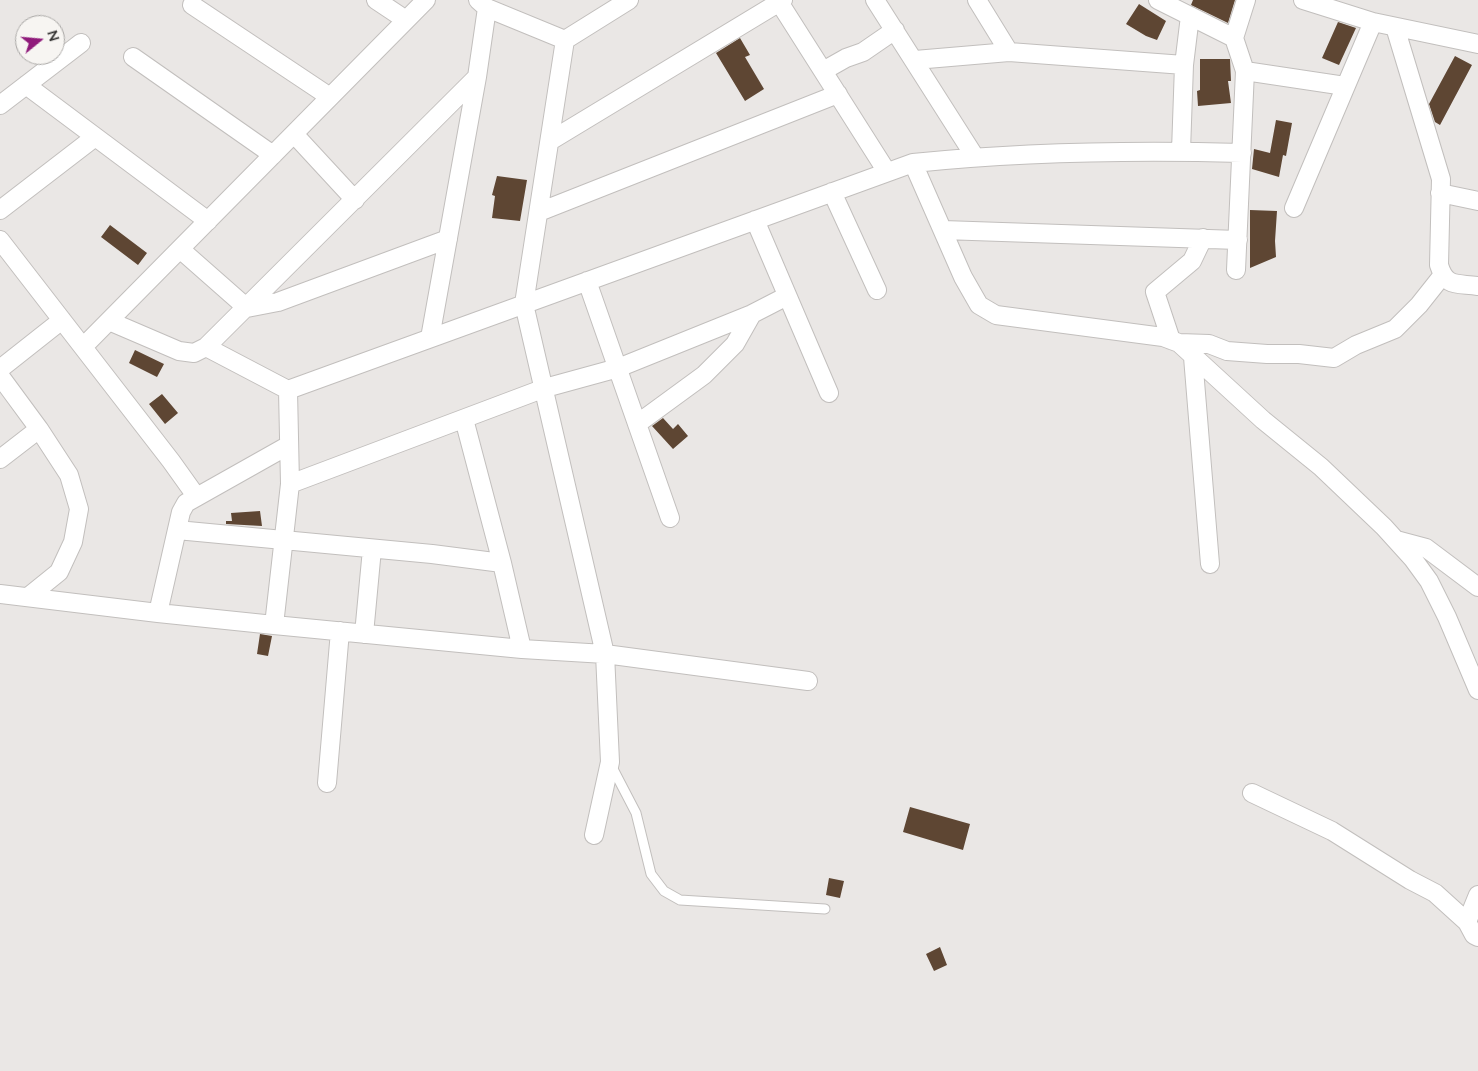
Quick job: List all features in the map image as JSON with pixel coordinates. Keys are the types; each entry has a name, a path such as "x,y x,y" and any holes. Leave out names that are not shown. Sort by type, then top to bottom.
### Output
{"street":[{"path":"376,0 406,20"},
{"path":"83,347 426,0"},
{"path":"594,835 610,762 606,654 524,304 565,40 629,0"},
{"path":"876,0 975,157"},
{"path":"977,0 1010,52"},
{"path":"1158,0 1234,38"},
{"path":"1236,270 1245,71 1234,38 1246,0"},
{"path":"1303,0 1346,5 1373,22 1478,44"},
{"path":"550,141 781,1 887,172"},
{"path":"430,338 477,77 482,4 565,40"},
{"path":"192,5 330,97"},
{"path":"1181,151 1184,65 1190,16"},
{"path":"1294,208 1373,22"},
{"path":"1395,26 1441,179 1439,265 1442,276 1448,282 1478,286"},
{"path":"823,71 846,58 863,52 895,30"},
{"path":"0,105 81,43"},
{"path":"915,60 1010,52 1184,65"},
{"path":"132,57 273,156"},
{"path":"1245,71 1346,86"},
{"path":"109,321 179,351 194,353 206,347 477,77"},
{"path":"26,85 208,220"},
{"path":"539,212 838,94"},
{"path":"294,134 355,200"},
{"path":"0,210 95,137"},
{"path":"206,347 288,390 912,163 975,157 1181,151 1242,152"},
{"path":"912,163 964,277 979,305 996,315 1163,337 1175,341 1209,344 1228,350 1257,354 1299,354 1334,358 1356,345 1395,329 1419,305 1442,276"},
{"path":"832,192 877,290"},
{"path":"1440,193 1478,201"},
{"path":"755,220 829,393"},
{"path":"942,230 1238,240"},
{"path":"1203,238 1192,261 1155,292 1175,341 1263,420 1321,467 1413,558 1429,581 1447,616 1478,690"},
{"path":"247,308 278,302 448,239"},
{"path":"0,240 196,496"},
{"path":"180,249 247,308"},
{"path":"587,281 670,518"},
{"path":"290,484 544,388 618,368 752,314 787,296"},
{"path":"637,424 704,375 735,344 752,314"},
{"path":"0,369 62,320"},
{"path":"1193,357 1210,564"},
{"path":"0,376 39,429 69,475 79,509 73,542 59,572 28,597"},
{"path":"274,625 290,484 288,390"},
{"path":"464,419 502,563 522,650"},
{"path":"0,459 39,429"},
{"path":"158,613 181,512 186,503 289,445"},
{"path":"177,530 502,563"},
{"path":"1396,540 1426,548 1478,587"},
{"path":"364,634 372,549"},
{"path":"0,594 158,613 522,650 606,654 808,681"},
{"path":"327,783 340,631"},
{"path":"1252,793 1332,831 1410,880 1435,893 1467,922 1474,935 1478,938"},
{"path":"1467,922 1478,895"}],"lane":[{"path":"610,762 636,813 651,874 664,891 680,900 825,909"}],"building":[{"path":"1193,0 1235,0 1228,23 1191,5"},
{"path":"1139,4 1166,21 1157,40 1126,24"},
{"path":"1338,22 1356,28 1339,65 1322,58"},
{"path":"740,38 750,55 745,57 764,89 745,101 716,53"},
{"path":"1455,56 1472,65 1440,125 1435,122 1429,104"},
{"path":"1200,59 1230,59 1231,81 1228,81 1231,103 1198,106 1197,91 1200,90"},
{"path":"1276,120 1292,123 1286,156 1283,155 1279,177 1252,169 1254,149 1270,153"},
{"path":"497,176 527,180 520,221 492,218 495,196 492,195"},
{"path":"1250,210 1277,211 1276,257 1250,268"},
{"path":"110,225 147,253 138,265 101,237"},
{"path":"135,350 164,364 157,377 129,363"},
{"path":"162,394 178,413 165,424 149,404"},
{"path":"663,418 673,429 678,424 688,436 673,449 652,426"},
{"path":"260,511 262,526 226,524 226,521 232,521 231,513"},
{"path":"260,634 272,636 268,656 257,654"},
{"path":"910,807 970,824 963,850 903,832"},
{"path":"829,878 844,881 840,898 826,895"},
{"path":"940,947 947,965 934,971 926,954"}]}
